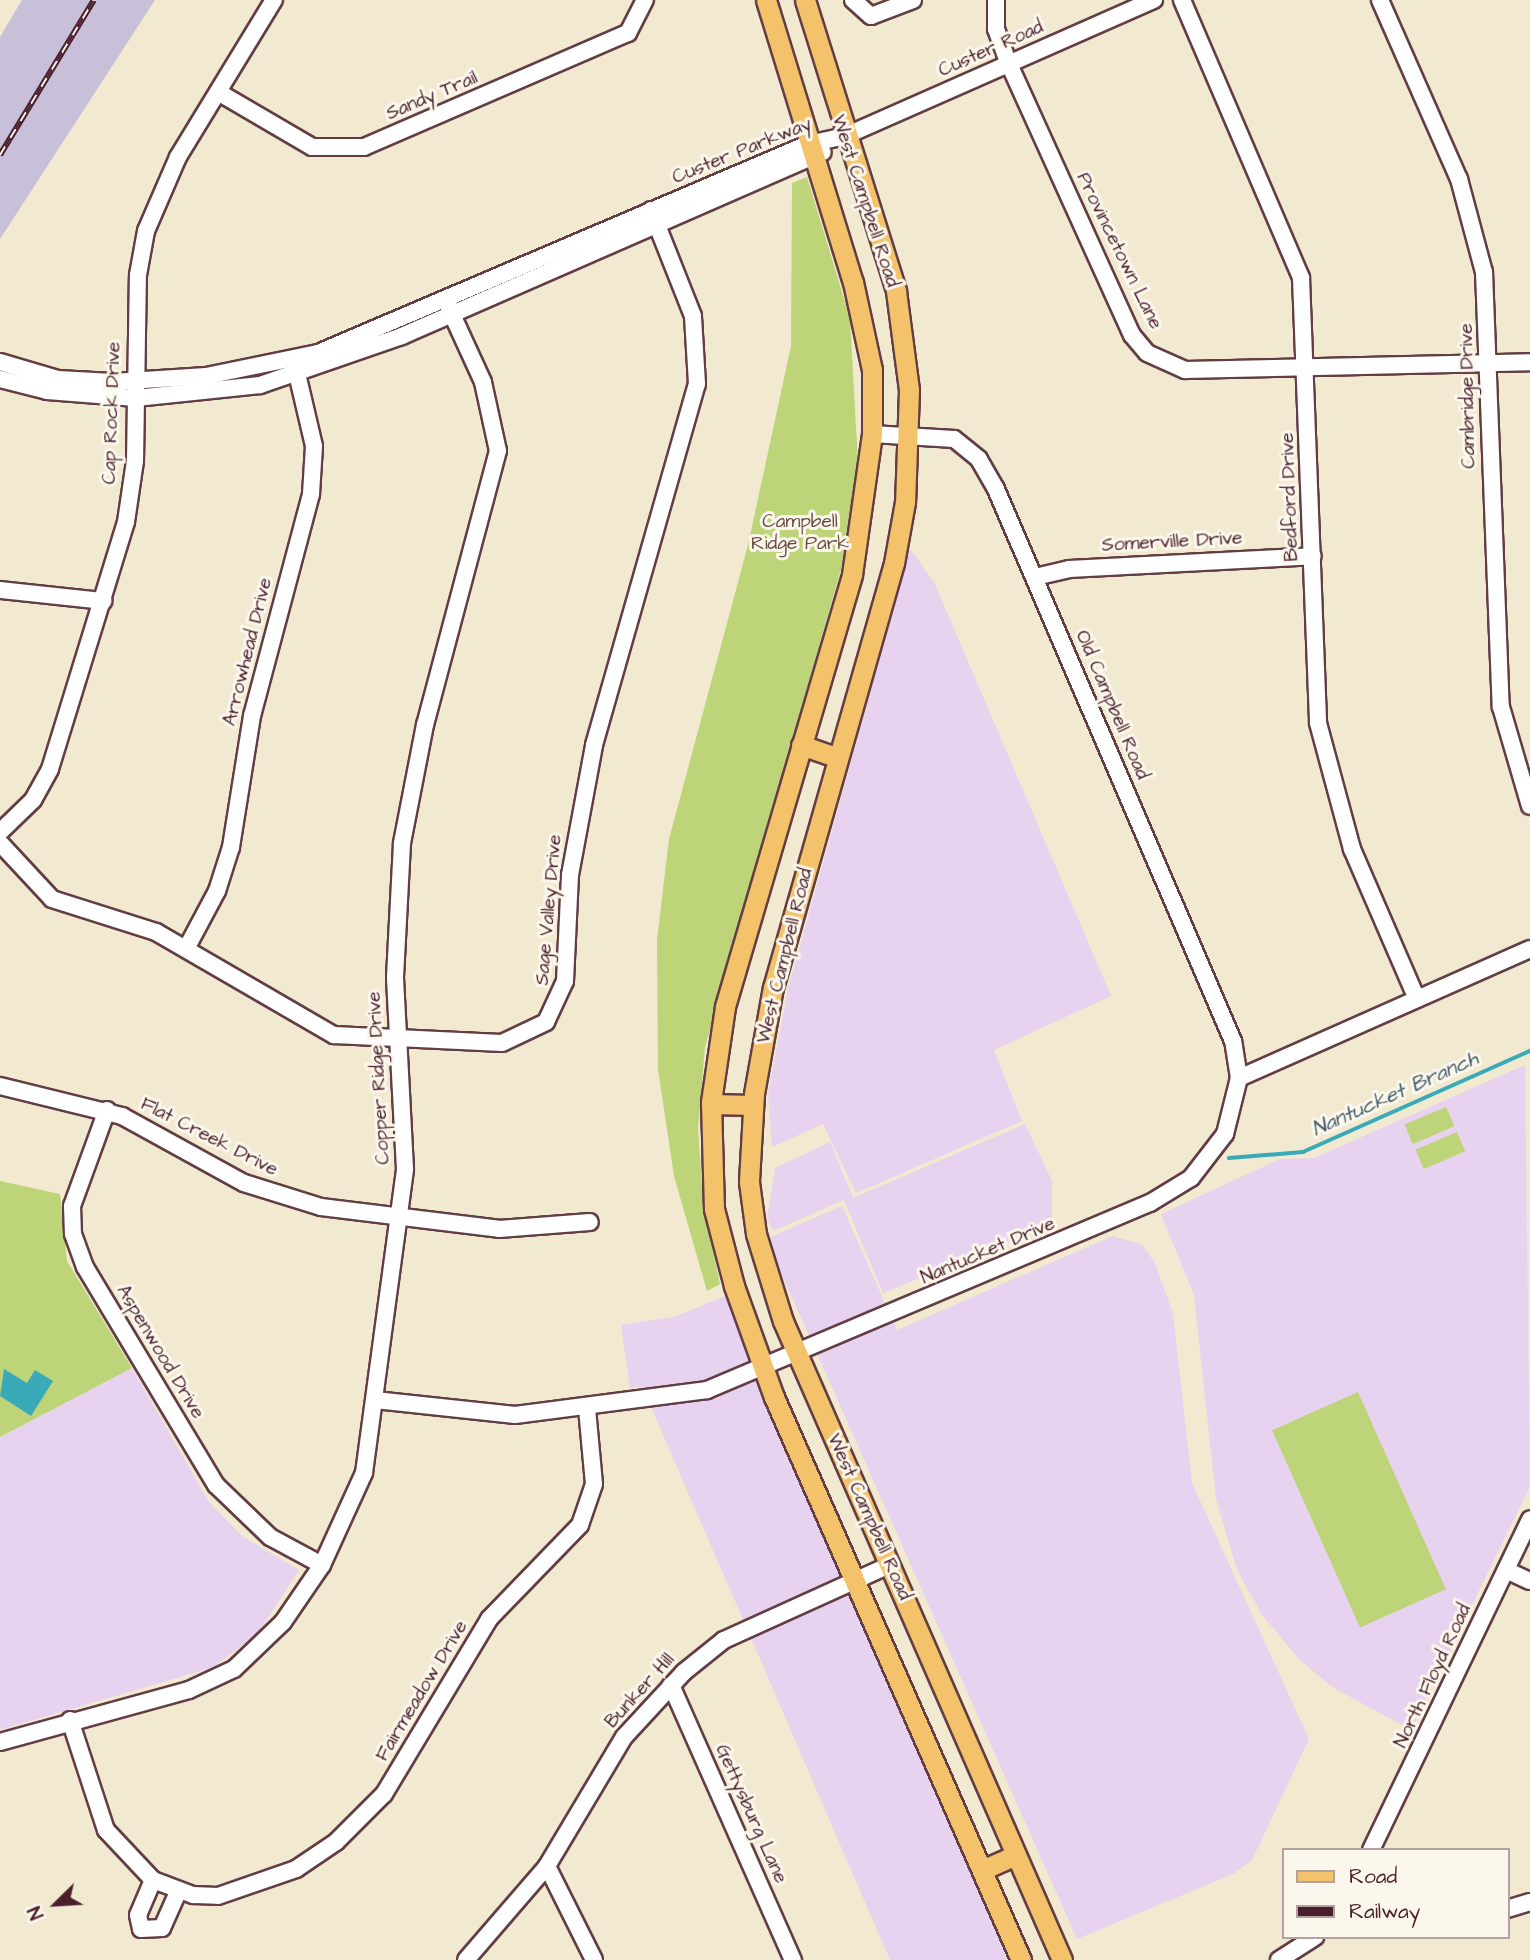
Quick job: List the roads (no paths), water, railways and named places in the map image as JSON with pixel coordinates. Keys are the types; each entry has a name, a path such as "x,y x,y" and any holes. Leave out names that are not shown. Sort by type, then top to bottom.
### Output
{"main road":[{"name":"West Campbell Road","path":"766,0 810,152 840,236 872,370 872,434 852,575 725,1007 711,1104 715,1209 762,1368 1021,1960"},
{"name":"West Campbell Road","path":"805,0 895,291 908,364 908,433 894,563 773,987 753,1105 749,1182 756,1234 797,1353 1062,1960"},
{"path":"802,745 838,758"},
{"path":"711,1104 753,1105"},
{"path":"982,1870 1016,1855"}],"street":[{"name":"Cap Rock Drive","path":"0,832 33,800 50,769 128,512 136,398 138,275 146,231 178,157 274,0"},
{"name":"Sandy Trail","path":"218,92 312,147 364,147 628,33 645,0"},
{"path":"853,0 871,16 913,0"},
{"name":"Provincetown Lane","path":"996,0 996,29 1009,64 1132,335 1147,353 1185,370 1306,370 1530,362"},
{"name":"Custer Road","path":"845,136 1154,0"},
{"name":"Bedford Drive","path":"1182,0 1292,249 1305,310 1318,723 1352,849 1416,999"},
{"name":"Cambridge Drive","path":"1380,0 1469,208 1484,272 1490,364 1501,707 1530,806"},
{"name":"Custer Parkway","path":"0,379 47,391 136,398 217,393 295,367 658,226 845,136"},
{"name":"Custer Parkway","path":"448,306 651,210 810,152"},
{"name":"Sage Valley Drive","path":"0,843 52,899 145,928 186,949 311,1026 354,1039 514,1041 536,1031 562,998 581,803 697,384 693,316 651,210"},
{"name":"Copper Ridge Drive","path":"0,1742 70,1720 188,1690 234,1670 282,1622 322,1565 365,1473 401,1217 405,1147 396,1039 407,810 498,451 483,382 448,306"},
{"name":"Custer Parkway","path":"0,362 83,383 295,367"},
{"name":"Arrowhead Drive","path":"186,949 217,891 231,846 252,716 311,494 314,446 295,367"},
{"name":"Old Campbell Road","path":"872,434 908,433 954,439 979,459 1035,577 1219,1005 1240,1077"},
{"name":"Somerville Drive","path":"1035,577 1069,569 1313,556"},
{"path":"0,590 103,601"},
{"path":"1240,1077 1530,949"},
{"name":"Nantucket Drive","path":"375,1400 515,1416 684,1396 762,1368 1167,1194 1213,1154 1232,1119 1240,1077"},
{"name":"Flat Creek Drive","path":"0,1086 107,1110 264,1191 321,1208 499,1229 590,1222"},
{"name":"Aspenwood Drive","path":"107,1110 72,1206 73,1234 85,1267 216,1485 270,1537 322,1565"},
{"name":"Fairmeadow Drive","path":"70,1720 106,1830 153,1880 178,1892 246,1892 296,1869 336,1842 384,1794 489,1619 580,1525 594,1483 587,1409"},
{"name":"North Floyd Road","path":"1372,1848 1530,1519"},
{"name":"Bunker Hill","path":"466,1960 547,1866 616,1749 671,1685 724,1640 890,1565"},
{"path":"1506,1570 1530,1581"},
{"name":"Gettysburg Lane","path":"671,1685 793,1960"},
{"path":"547,1866 594,1960"},
{"path":"153,1880 138,1915 141,1929 162,1928 178,1892"},
{"path":"1509,1908 1530,1902"},
{"path":"1279,1960 1312,1939"}],"water":[{"path":"4,1369 27,1383 35,1370 53,1381 31,1416 0,1396"}],"waterway":[{"name":"Nantucket Branch","path":"1229,1158 1303,1152 1530,1051"}],"railway":[{"path":"0,155 94,0"}],"park label":[{"name":"Campbell Ridge Park","path":"800,533"}]}
